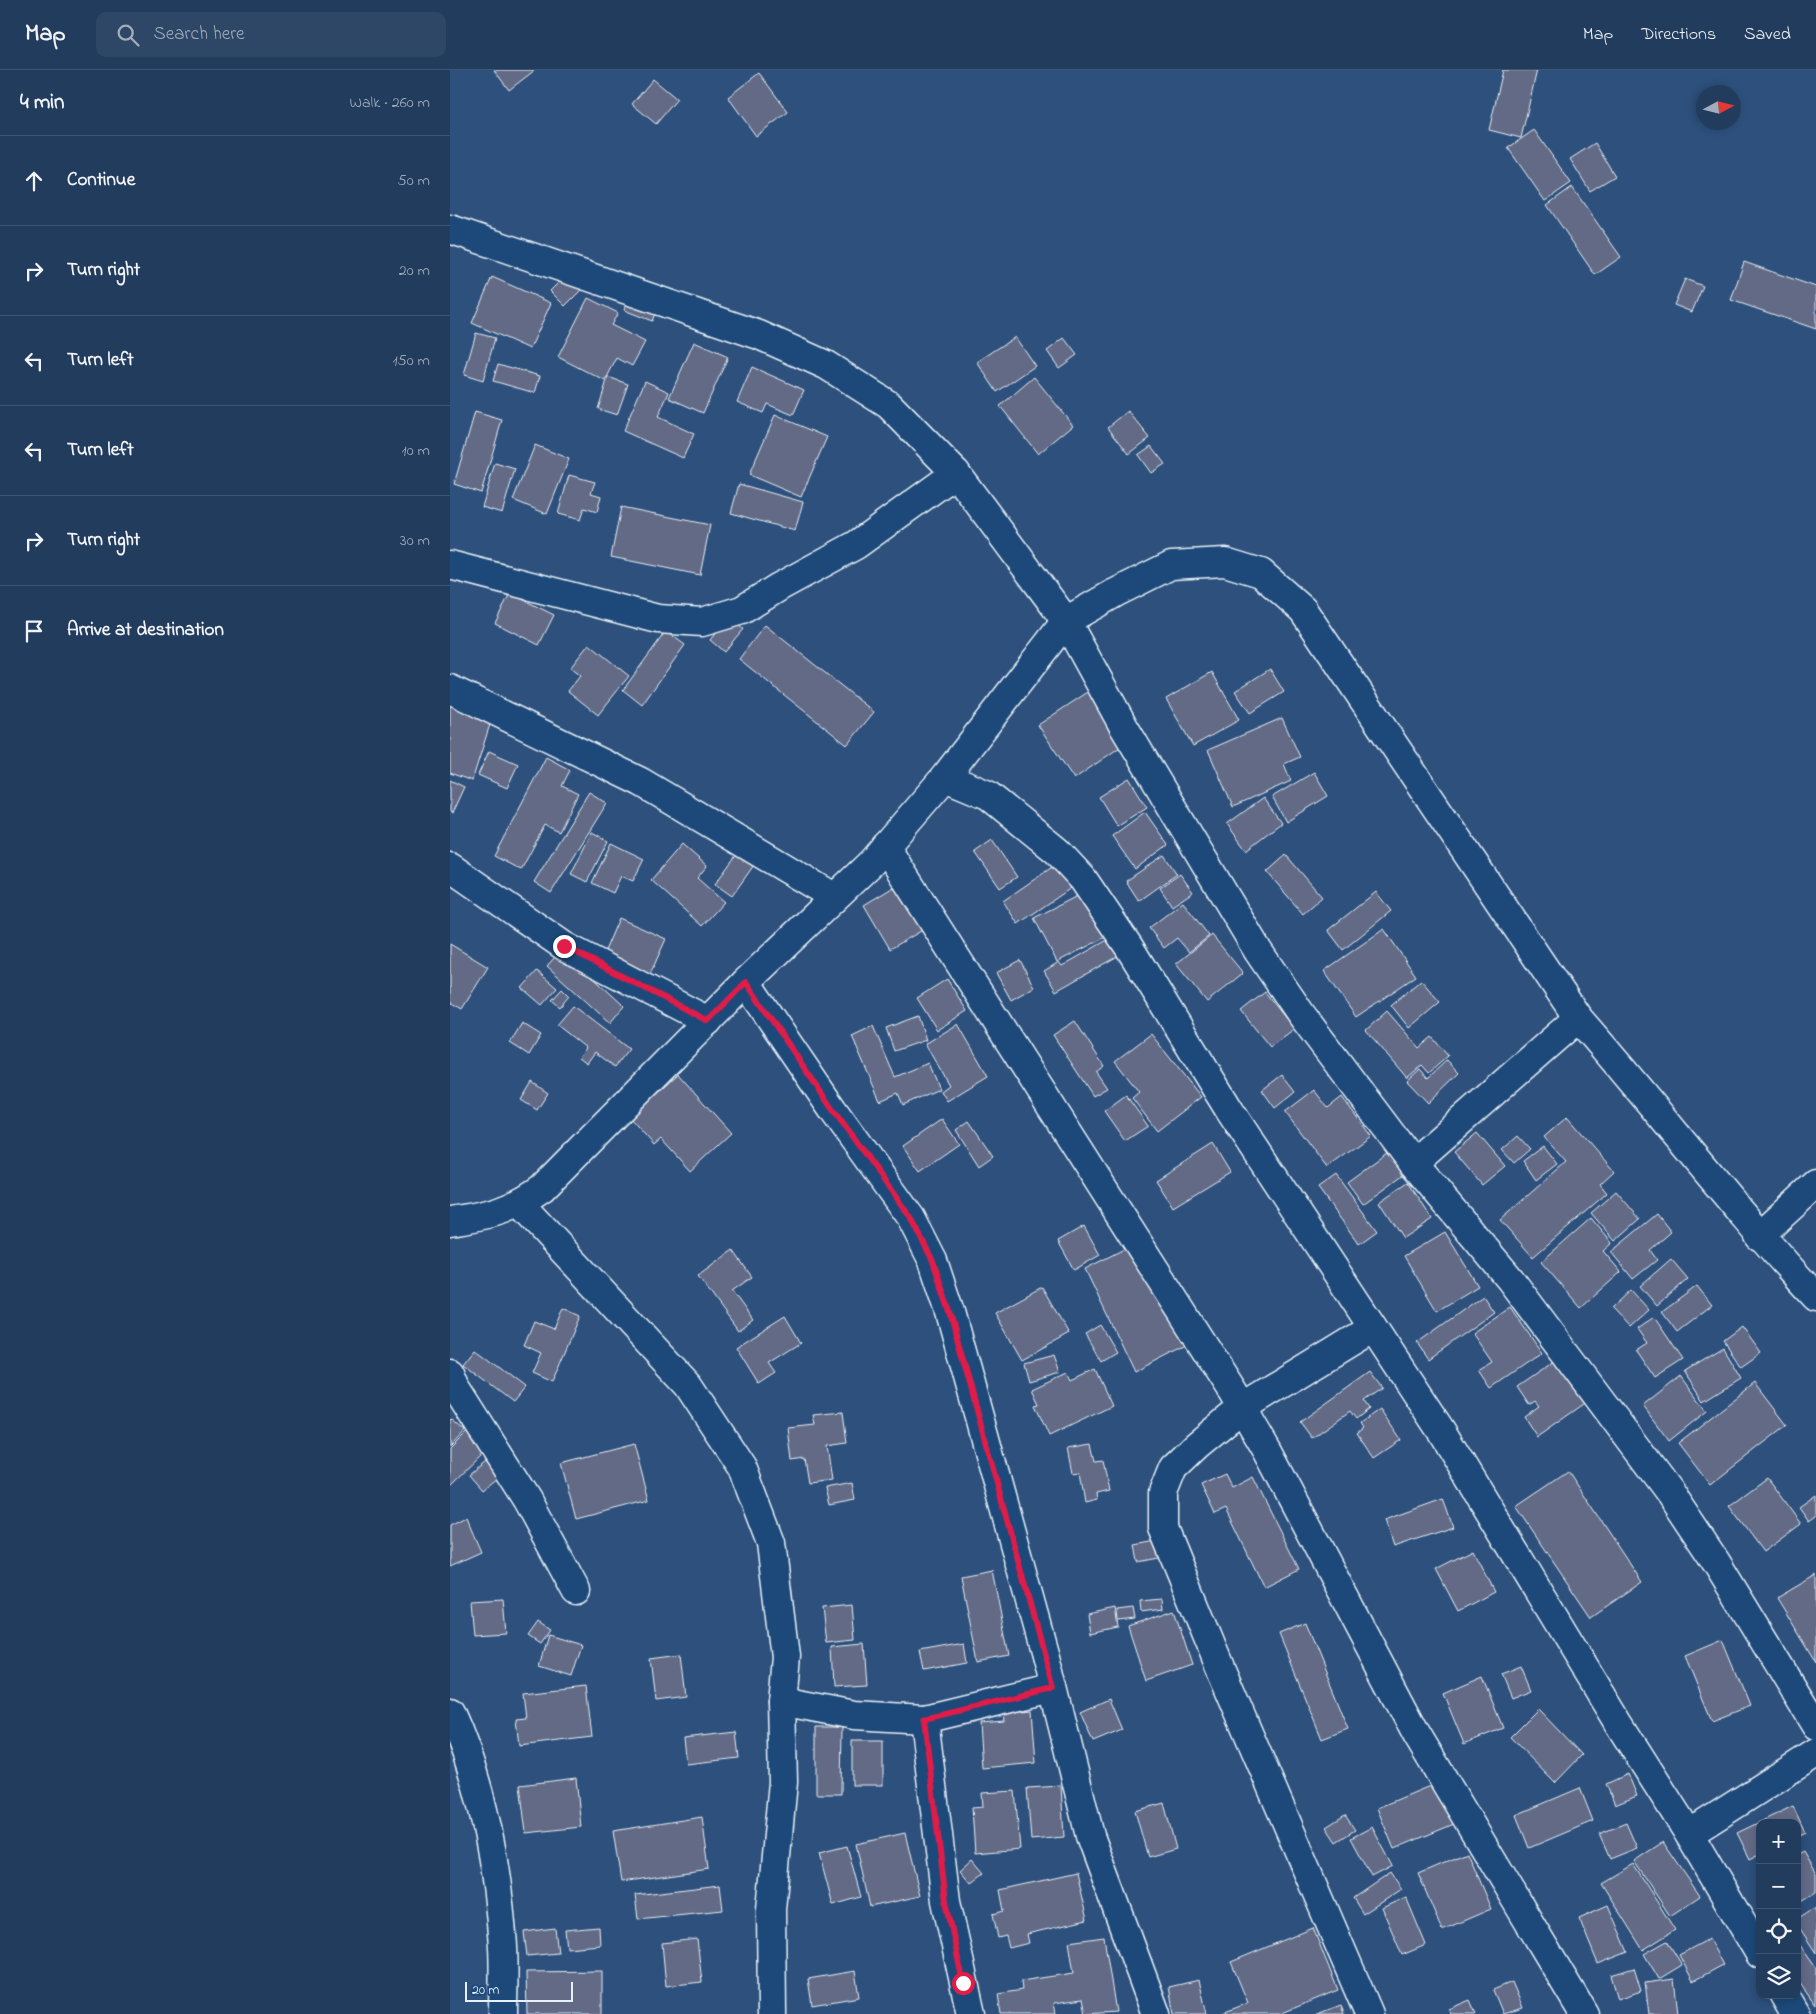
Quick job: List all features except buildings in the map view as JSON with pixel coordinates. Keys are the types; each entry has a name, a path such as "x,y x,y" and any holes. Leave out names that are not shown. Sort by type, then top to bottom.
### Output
{"street":[{"path":"450,229 759,335 826,365 889,405 956,473 1066,621 1124,727 1258,951 1301,1014 1413,1163 1510,1279 1670,1493 1716,1562 1816,1726"},
{"path":"450,565 658,619 702,622 742,610 779,587 856,545 956,473"},
{"path":"450,1221 484,1216 520,1204 542,1188 746,982 885,846 945,777 1066,621 1170,565 1225,562 1261,573 1303,610 1578,1018 1623,1069 1759,1236 1816,1298"},
{"path":"450,690 641,782 834,897"},
{"path":"945,777 988,795 1057,851 1083,879 1130,947 1230,1111 1442,1432 1619,1724 1689,1834 1756,1947"},
{"path":"885,846 1242,1408 1268,1452 1417,1735 1584,2014"},
{"path":"450,867 564,946 708,1021"},
{"path":"746,982 833,1110 911,1218 933,1261 950,1312 1053,1688 1090,1836 1156,2014"},
{"path":"1413,1163 1578,1018"},
{"path":"1759,1236 1816,1184"},
{"path":"520,1204 688,1385 742,1467 771,1543 785,1657 781,1701 783,1782 770,1909 772,2014"},
{"path":"1369,2014 1222,1672 1163,1528 1163,1493 1173,1468 1197,1445 1242,1408 1373,1328"},
{"path":"450,1373 456,1388 528,1500 576,1591"},
{"path":"781,1701 854,1715 924,1719 1053,1688"},
{"path":"450,1712 461,1735 478,1795 493,1860 502,1935 503,2014"},
{"path":"924,1719 946,1901 971,2014"},
{"path":"1689,1834 1816,1753"},
{"path":"1787,1999 1796,2014"}],"route":[{"path":"564,946 708,1021 746,982 833,1110 911,1218 933,1261 950,1312 1053,1688 924,1719 946,1901 963,1983"}]}
